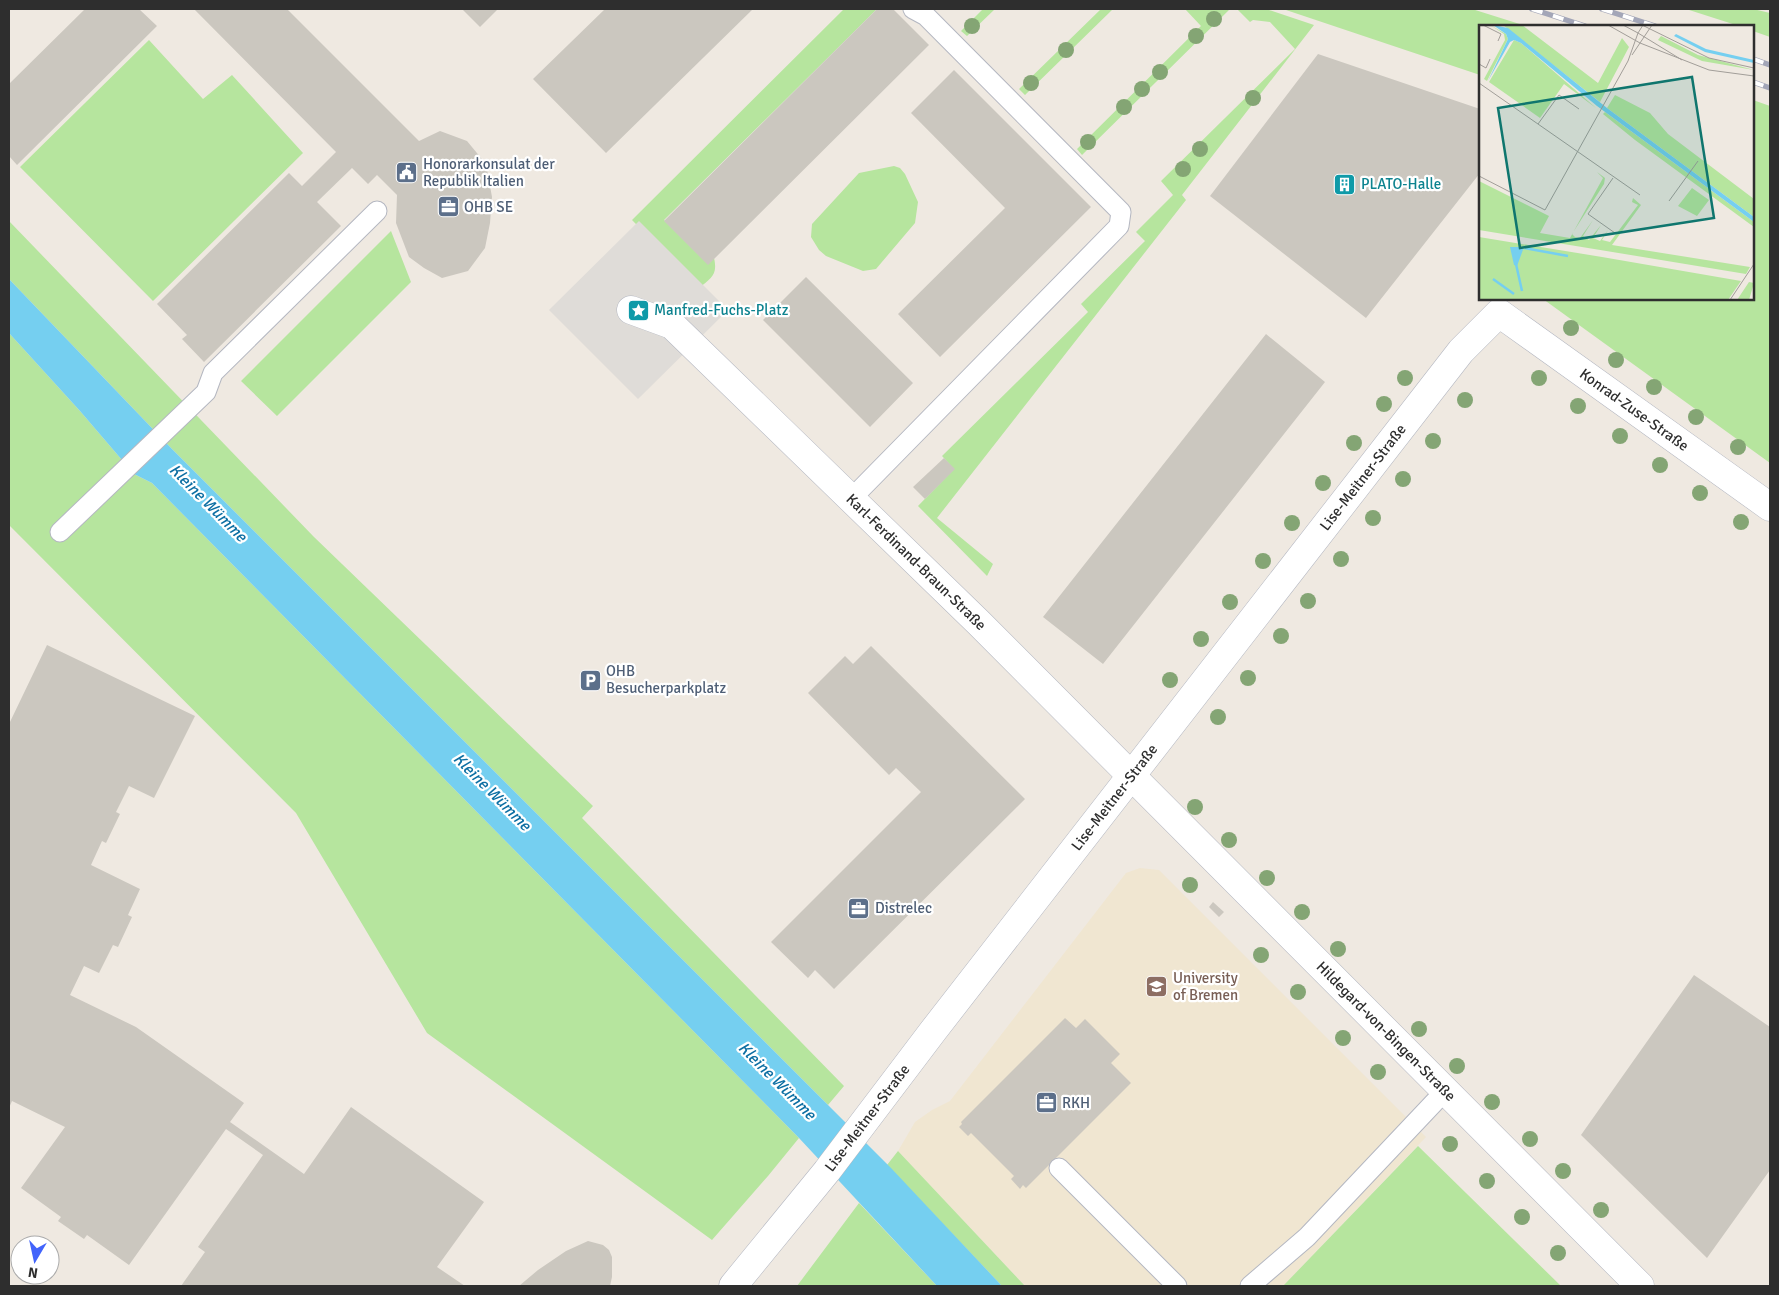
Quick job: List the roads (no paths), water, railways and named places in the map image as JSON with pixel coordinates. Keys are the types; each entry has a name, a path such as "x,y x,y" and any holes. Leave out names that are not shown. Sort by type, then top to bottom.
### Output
{"street":[{"name":"Karl-Ferdinand-Braun-Straße","path":"631,310 672,325 979,623 1133,776"},
{"name":"Konrad-Zuse-Straße","path":"1499,313 1770,507"},
{"name":"Lise-Meitner-Straße","path":"733,1286 862,1125 1461,351 1499,313"},
{"name":"Hildegard-von-Bingen-Straße","path":"1133,776 1640,1286"}],"lane":[{"path":"851,499 1119,226 1121,212 926,16 913,9"},
{"path":"60,532 206,392 213,373 377,210"},
{"path":"1250,1286 1308,1237 1445,1091"},
{"path":"1059,1168 1177,1286"}],"water":[{"name":"Kleine Wümme","path":"9,279 172,449 891,1168 1002,1286 937,1286 799,1138 152,483 134,474 9,333"}],"railway":[{"path":"1532,9 1582,25"},
{"path":"1602,9 1652,25"},
{"path":"1754,59 1770,65"},
{"path":"1754,82 1770,88"}],"place":[{"name":"Honorarkonsulat der Republik Italien","path":"407,173"},
{"name":"PLATO-Halle","path":"1345,184"},
{"name":"OHB SE","path":"448,207"},
{"name":"Manfred-Fuchs-Platz","path":"638,310"},
{"name":"OHB Besucherparkplatz","path":"590,680"},
{"name":"Distrelec","path":"859,908"},
{"name":"University of Bremen","path":"1157,987"},
{"name":"RKH","path":"1046,1103"}]}
